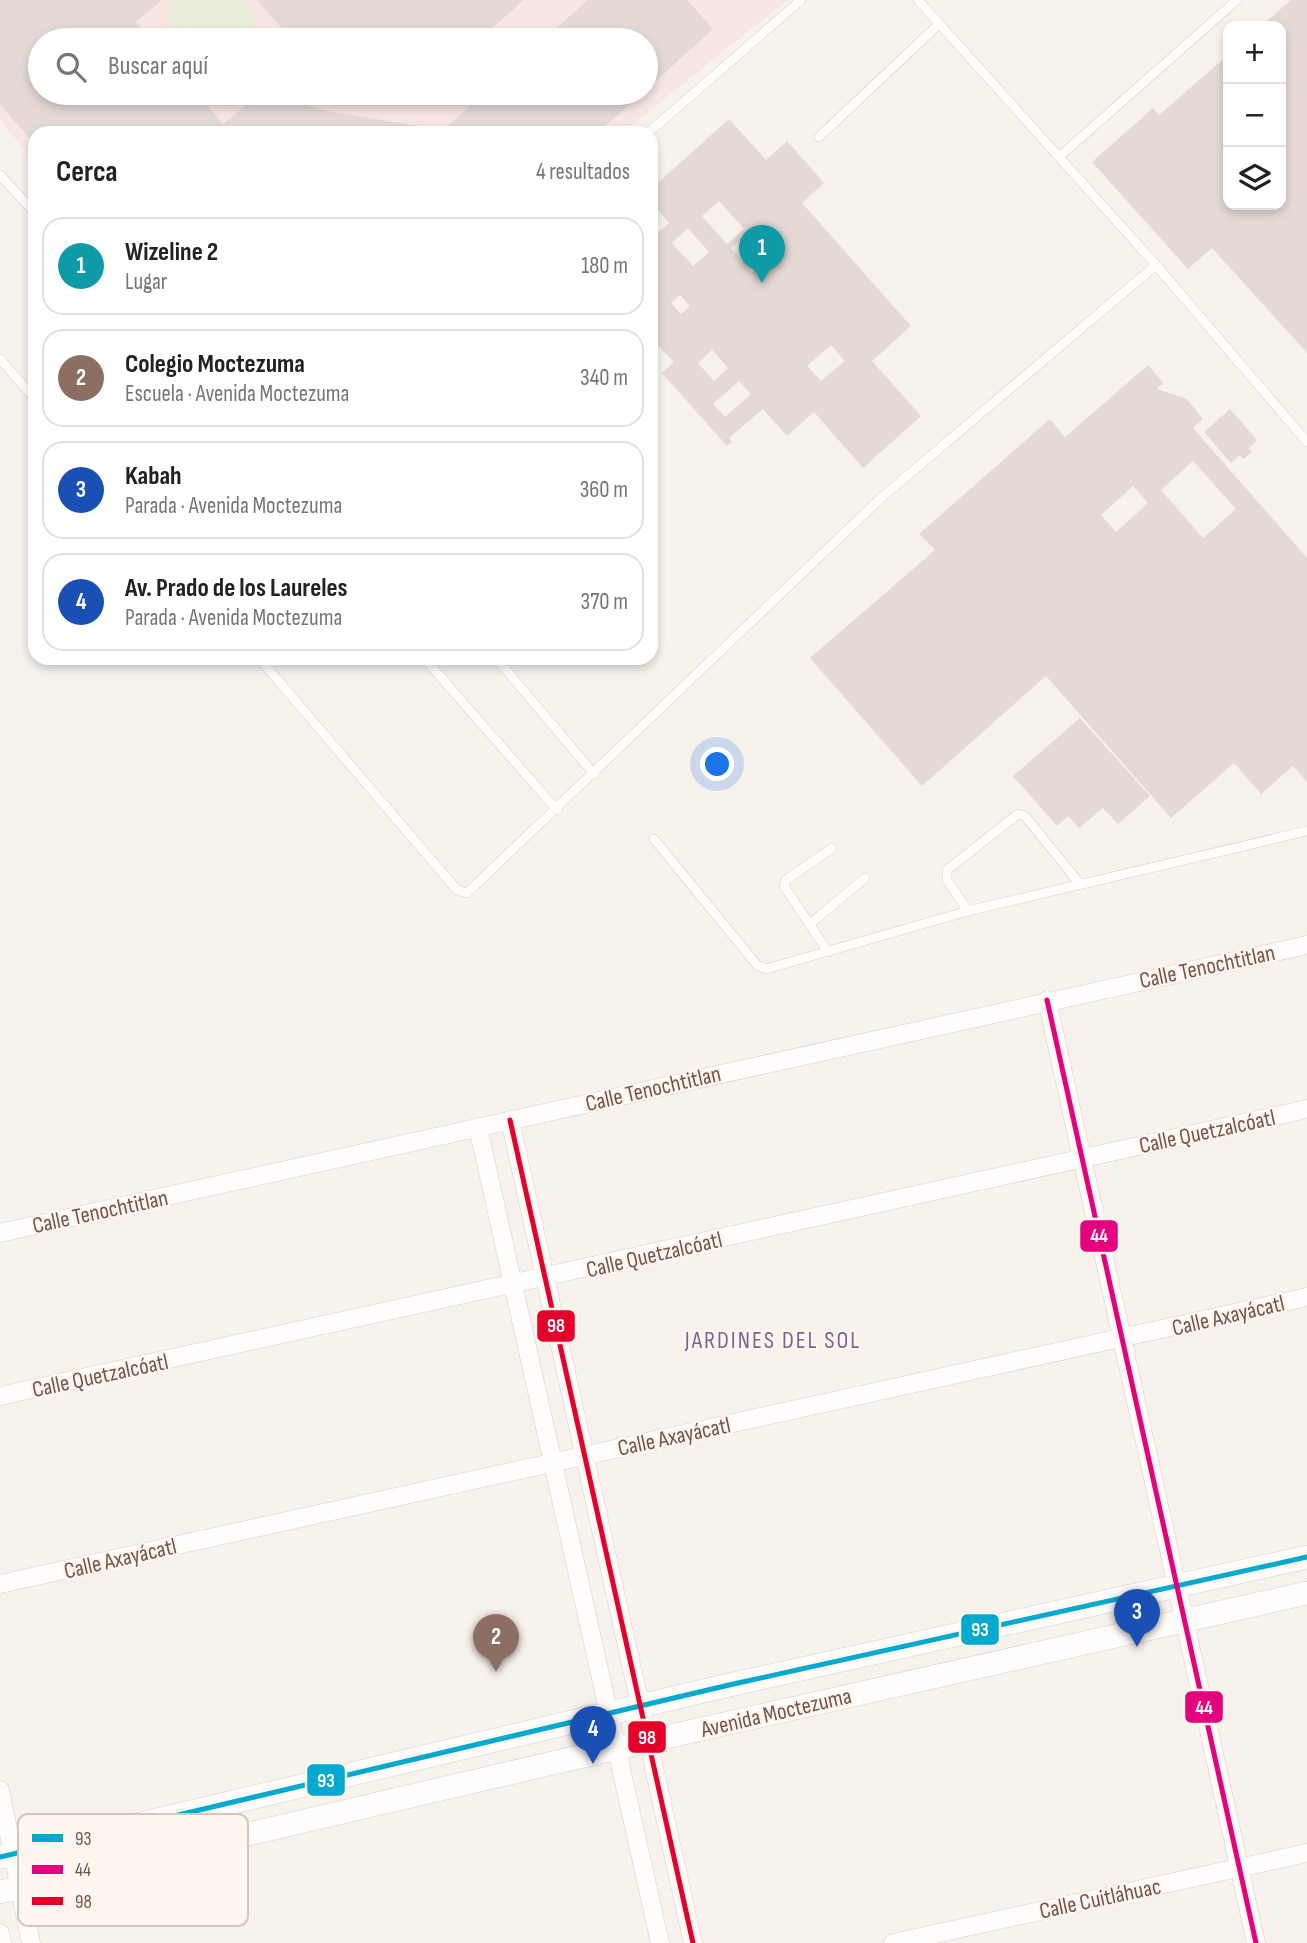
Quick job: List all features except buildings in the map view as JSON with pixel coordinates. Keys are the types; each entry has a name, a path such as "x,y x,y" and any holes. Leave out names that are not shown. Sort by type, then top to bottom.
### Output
{"street":[{"name":"Calle Tenochtitlan","path":"0,1233 1307,944"},
{"path":"1047,1000 1256,1943"},
{"name":"Calle Quetzalcóatl","path":"0,1396 1307,1109"},
{"path":"510,1120 693,1943"},
{"path":"478,1127 660,1943"},
{"name":"Calle Axayácatl","path":"0,1584 1307,1297"},
{"name":"Avenida Moctezuma","path":"181,1814 639,1706 1307,1557"},
{"name":"Avenida Moctezuma","path":"248,1834 646,1741 1307,1593"},
{"path":"0,1790 10,1889 18,1910"},
{"name":"Calle Cuitláhuac","path":"893,1943 1307,1853"},
{"path":"24,1926 31,1943"},
{"path":"0,1933 2,1943"}],"lane":[{"path":"656,126 801,0"},
{"path":"918,0 1156,265 1307,442"},
{"path":"1059,157 1237,0"},
{"path":"819,137 939,24"},
{"path":"0,175 28,205"},
{"path":"265,665 460,893 471,891 881,498 1156,265"},
{"path":"0,359 28,391"},
{"path":"430,665 557,810"},
{"path":"502,665 594,774"},
{"path":"968,911 947,880 947,870 1018,814 1025,816 1080,884"},
{"path":"654,839 759,967 766,969 968,911 1307,831"},
{"path":"828,953 785,890 785,883 832,848"},
{"path":"810,924 865,878"}],"shaded area":[{"path":"0,0 787,0 658,104 658,28 28,28 28,105 657,105 631,126 28,126 28,154 0,120"}],"green space":[{"path":"175,0 247,0 254,16 252,28 170,28 169,15"}],"transit line":[{"name":"44","path":"1047,1000 1256,1943"},
{"name":"98","path":"510,1120 693,1943"},
{"name":"93","path":"182,1814 729,1685 1307,1557"},
{"name":"93","path":"0,1857 18,1853"}],"place":[{"name":"Wizeline 2","path":"762,283"},
{"name":"Kabah","path":"1137,1647"},
{"name":"Colegio Moctezuma","path":"496,1672"},
{"name":"Av. Prado de los Laureles","path":"593,1764"}],"district":[{"name":"JARDINES DEL SOL","path":"773,1340"}]}
